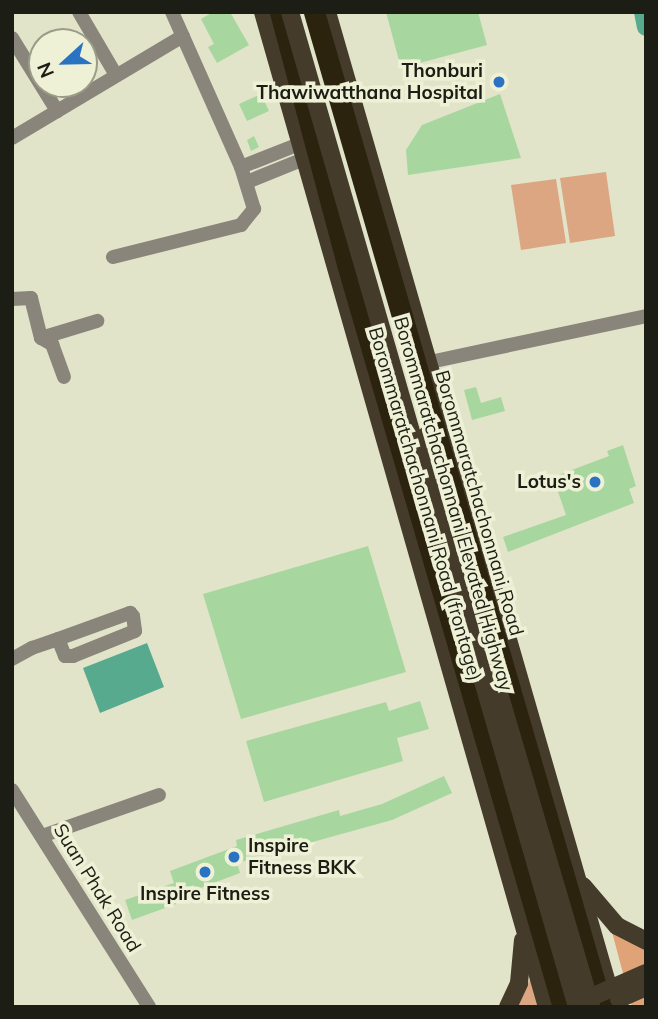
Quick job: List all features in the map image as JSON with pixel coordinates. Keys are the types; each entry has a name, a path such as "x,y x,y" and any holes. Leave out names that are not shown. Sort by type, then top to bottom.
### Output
{"highway":[{"path":"280,12 347,264 563,1007"},
{"name":"Borommaratchachonnani Road","path":"314,12 600,1007"},
{"path":"306,157 347,264"},
{"path":"382,244 462,473"}],"main road":[{"name":"Borommaratchachonnani Road (frontage)","path":"264,12 547,1007"},
{"name":"Borommaratchachonnani Elevated Highway","path":"290,12 577,1007"},
{"name":"Borommaratchachonnani Elevated Highway","path":"304,12 591,1007"},
{"path":"327,12 614,1007"},
{"path":"577,878 617,926 646,941"},
{"path":"508,1007 519,983 523,923"},
{"path":"571,1007 646,974"},
{"path":"600,1007 646,987"}],"street":[{"path":"79,12 116,75"},
{"path":"113,257 242,225 254,209 241,167 172,12"},
{"path":"12,138 183,36"},
{"path":"12,38 57,111"},
{"path":"241,167 306,157"},
{"path":"247,182 306,157"},
{"path":"12,299 31,298 41,338 52,344 64,377"},
{"path":"430,362 646,316"},
{"path":"41,338 97,321"},
{"path":"12,659 58,639 131,613 133,616 135,631 73,656 65,656 58,639"},
{"name":"Suan Phak Road","path":"12,789 149,1007"},
{"path":"42,836 159,795"}],"shaded area":[{"path":"606,172 615,236 570,243 560,178"},
{"path":"556,179 566,243 521,250 511,185"},
{"path":"147,643 164,687 100,713 83,668"},
{"path":"612,932 646,949 646,1007 632,1007"},
{"path":"534,973 542,1007 517,1007 527,985"}],"building":[{"path":"213,12 230,12 249,45 217,63 208,47 214,44 201,19"},
{"path":"386,12 478,12 487,45 401,68"},
{"path":"261,94 269,111 247,121 239,104"},
{"path":"500,94 521,158 408,175 406,150 422,125"},
{"path":"254,136 259,147 251,151 247,140"},
{"path":"476,387 481,403 501,397 505,411 472,420 464,390"},
{"name":"Lotus's","path":"623,445 636,486 629,489 634,503 508,552 503,537 566,515 553,477 609,456 607,451"},
{"path":"368,546 406,672 241,719 203,594"},
{"path":"420,701 429,729 397,738 403,761 264,802 246,741 386,702 389,711"},
{"path":"444,776 452,793 392,820 237,863 240,873 174,898 176,904 132,920 125,900 174,883 170,871 237,846 236,840 339,810 340,816 382,804"}],"waterway":[{"path":"643,12 646,27"}],"place":[{"name":"Thonburi Thawiwatthana Hospital","path":"499,82"},
{"name":"Lotus's","path":"595,482"},
{"name":"Inspire Fitness BKK","path":"234,857"},
{"name":"Inspire Fitness","path":"205,872"}]}
